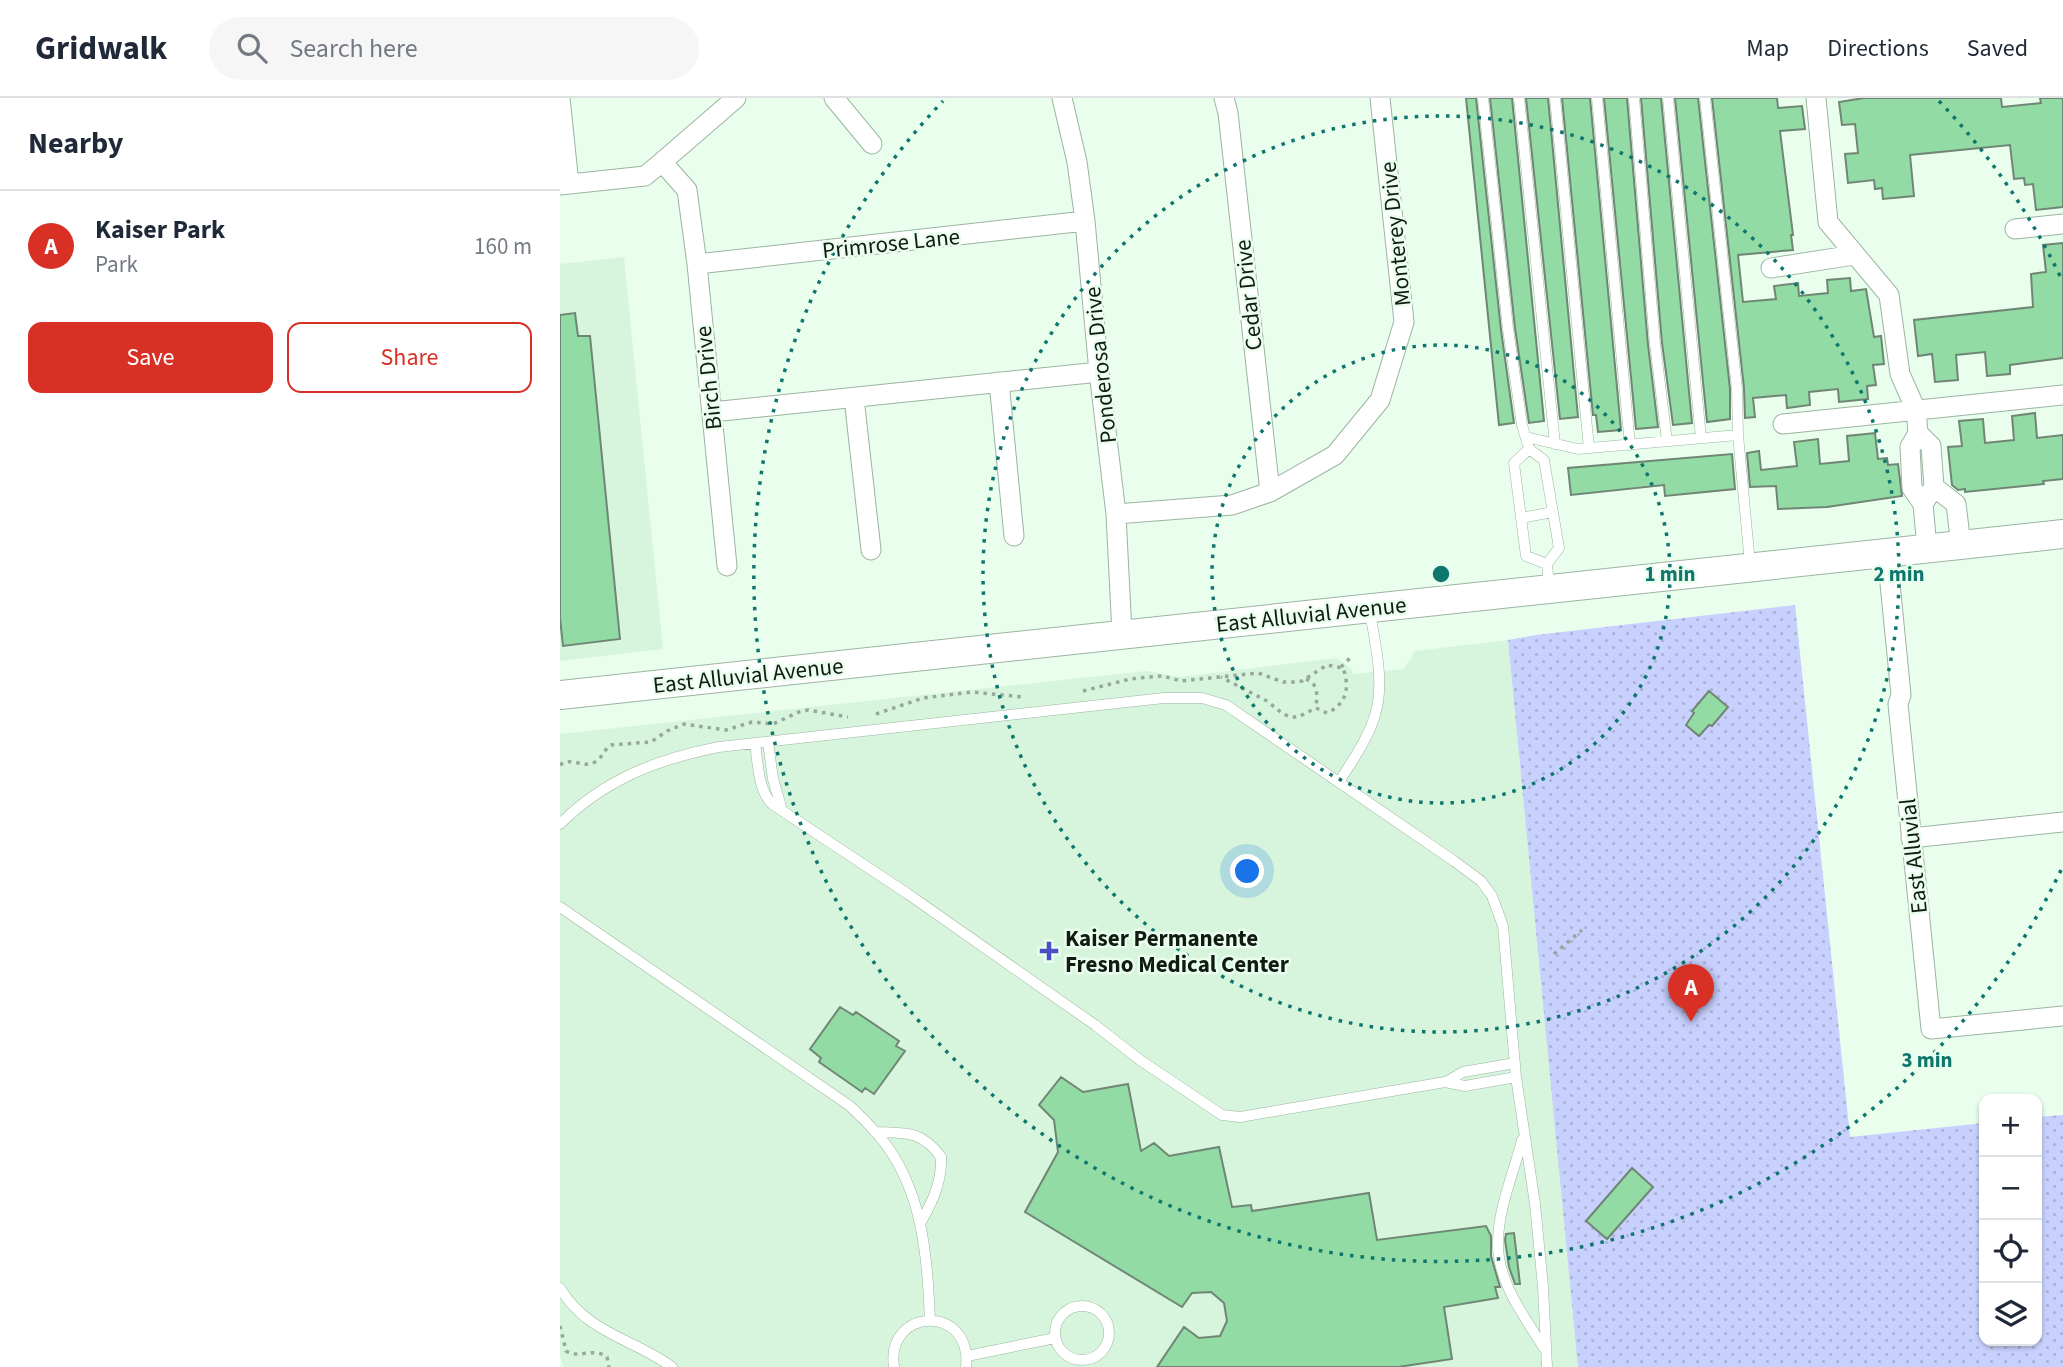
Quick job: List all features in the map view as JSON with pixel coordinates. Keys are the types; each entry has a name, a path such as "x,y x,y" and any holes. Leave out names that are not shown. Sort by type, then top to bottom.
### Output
{"main road":[{"name":"East Alluvial Avenue","path":"560,695 1370,608 1548,577 1750,568 2063,534"}],"street":[{"path":"560,98 565,184 645,176 736,98"},
{"path":"834,98 872,144"},
{"name":"Ponderosa Drive","path":"1062,98 1077,162 1085,221 1116,514 1122,634"},
{"name":"Cedar Drive","path":"1224,98 1228,113 1270,492"},
{"name":"Monterey Drive","path":"1116,514 1232,505 1270,492 1335,455 1380,400 1404,322 1380,98"},
{"path":"1816,98 1828,222 1889,295 1900,374 1916,410 1918,433 1910,447 1912,488 1923,504 1927,548"},
{"name":"Birch Drive","path":"662,162 687,190 697,264 727,566"},
{"name":"Primrose Lane","path":"697,264 1085,221"},
{"path":"2015,229 2063,224"},
{"path":"1771,268 1854,255"},
{"path":"712,412 1099,372"},
{"path":"999,383 1014,537"},
{"path":"1783,424 2063,395"},
{"path":"854,398 871,550"},
{"path":"1918,433 1931,446 1934,487 1923,504"},
{"path":"1934,487 1956,504 1961,545"},
{"name":"East Alluvial","path":"1887,553 1901,695 1898,704 1931,1029 2063,1016"},
{"path":"1911,838 2063,822"}],"lane":[{"path":"1483,98 1508,329 1526,437 1529,449 1544,460 1559,548 1548,577 1526,556 1514,463 1529,449"},
{"path":"1519,98 1555,443"},
{"path":"1555,98 1589,448"},
{"path":"1597,98 1630,445"},
{"path":"1634,98 1655,345 1667,441"},
{"path":"1668,98 1701,438"},
{"path":"1705,98 1737,389 1738,435 1750,568"},
{"path":"1526,437 1578,449 1738,435"},
{"path":"1521,518 1553,512"},
{"path":"1339,782 1372,726 1377,711 1379,688 1370,608"},
{"path":"560,824 596,792 640,769 688,754 768,742 1164,698 1202,698 1226,705 1454,861 1481,881 1492,896 1503,926 1516,1077 1535,1204 1542,1273 1547,1367"},
{"path":"768,742 773,779 782,810"},
{"path":"755,744 766,798 908,894 1095,1025 1140,1060 1222,1115 1240,1117 1445,1082 1463,1072 1515,1063"},
{"path":"560,907 850,1106 875,1132 901,1170 916,1202 926,1253 930,1320"},
{"path":"1445,1082 1465,1086 1516,1077"},
{"path":"875,1132 920,1136 941,1157 940,1177 933,1201 921,1222"},
{"path":"1524,1136 1502,1212 1498,1240 1499,1257 1513,1298 1545,1351"},
{"path":"560,1288 591,1323 672,1367"},
{"path":"1085,1305 1100,1311 1110,1328 1106,1347 1092,1359 1082,1360 1065,1354 1055,1338 1058,1319 1063,1313 1077,1306 1085,1305"},
{"path":"892,1366 895,1343 901,1334 909,1326 930,1320 941,1322 960,1335 965,1345 967,1361 1055,1338"}],"path":[{"path":"1340,667 1352,656"},
{"path":"1079,692 1130,679 1163,676 1181,681 1258,674 1283,682 1294,682 1306,679 1328,665 1340,667 1346,677 1346,695 1334,710 1327,713 1316,708"},
{"path":"1221,677 1291,717 1298,717 1316,708"},
{"path":"1306,679 1315,686 1316,708"},
{"path":"869,715 923,698 961,693 1027,697"},
{"path":"560,765 572,761 594,763 611,745 651,742 684,724 726,730 752,723 773,724 808,710 852,717"},
{"path":"1554,954 1582,930"},
{"path":"560,1326 566,1351 575,1355 600,1353 607,1357 609,1367"}],"shaded area":[{"path":"624,257 663,649 560,661 560,264"},
{"path":"1795,605 1850,1137 1979,1124 1979,1346 2042,1346 2042,1117 2063,1115 2063,1367 1578,1367 1508,640"},
{"name":"Kaiser Permanente Fresno Medical Center","path":"1508,640 1579,1367 564,1367 560,1358 560,734 1146,671 1180,677 1337,658 1352,669 1353,674 1404,669 1415,651"}],"building":[{"path":"1466,98 1476,98 1501,330 1514,423 1499,425"},
{"path":"1490,98 1512,98 1544,421 1529,423 1515,328"},
{"path":"1526,98 1548,98 1578,417 1560,419"},
{"path":"1562,98 1590,98 1621,430 1598,432 1596,415 1593,415"},
{"path":"1604,98 1627,98 1648,345 1658,427 1636,429"},
{"path":"1641,98 1661,98 1692,423 1673,425 1662,343"},
{"path":"1675,98 1698,98 1730,389 1730,419 1707,422"},
{"path":"1712,98 1777,98 1778,108 1802,106 1805,129 1780,131 1793,250 1738,255 1743,302 1776,299 1774,286 1798,283 1799,296 1828,293 1827,280 1850,278 1851,291 1866,289 1874,337 1881,336 1884,364 1873,365 1876,385 1867,386 1868,399 1839,402 1838,389 1809,392 1810,405 1787,408 1786,395 1753,398 1755,417 1745,418"},
{"path":"1864,98 2001,98 2002,107 2041,103 2040,98 2063,98 2063,207 2036,210 2033,184 2025,185 2024,178 2014,179 2010,145 1910,155 1914,196 1883,199 1882,188 1875,189 1874,180 1848,183 1845,154 1858,153 1855,124 1842,125 1839,102"},
{"path":"2063,243 2063,358 2010,365 2010,374 1987,376 1985,352 1956,355 1958,380 1935,382 1932,354 1918,356 1914,320 2033,307 2031,274 2046,272 2043,245"},
{"path":"575,313 578,336 590,336 620,639 563,646 560,618 560,315"},
{"path":"2035,413 2037,438 2063,435 2063,479 2043,481 2044,484 1965,492 1965,489 1958,490 1952,485 1948,447 1962,446 1959,421 1983,419 1985,443 2014,440 2012,416"},
{"path":"1875,433 1878,459 1887,458 1888,465 1898,464 1902,496 1827,507 1778,509 1776,486 1750,487 1747,453 1759,451 1761,470 1797,466 1794,442 1818,439 1820,464 1849,461 1847,436"},
{"path":"1732,454 1735,489 1665,496 1664,485 1571,495 1568,468"},
{"path":"1709,691 1728,707 1712,726 1709,725 1699,736 1686,725 1694,713 1692,711"},
{"path":"840,1007 853,1015 856,1012 899,1041 896,1046 905,1051 874,1094 865,1088 862,1092 819,1062 821,1058 810,1049"},
{"path":"1061,1077 1083,1092 1128,1084 1141,1151 1154,1143 1169,1156 1219,1147 1232,1207 1251,1205 1252,1211 1369,1193 1377,1240 1486,1226 1491,1236 1491,1256 1500,1287 1495,1287 1498,1298 1444,1307 1452,1359 1398,1367 1157,1367 1184,1327 1199,1338 1220,1336 1227,1321 1224,1303 1211,1292 1192,1293 1182,1307 1025,1212 1058,1152 1054,1120 1039,1105"},
{"path":"1632,1168 1653,1187 1607,1239 1586,1221"},
{"path":"1514,1233 1520,1284 1515,1284 1509,1267 1505,1240 1506,1234"}],"place":[{"name":"Kaiser Permanente Fresno Medical Center","path":"1049,951"},
{"name":"Kaiser Park","path":"1691,1022"}]}
